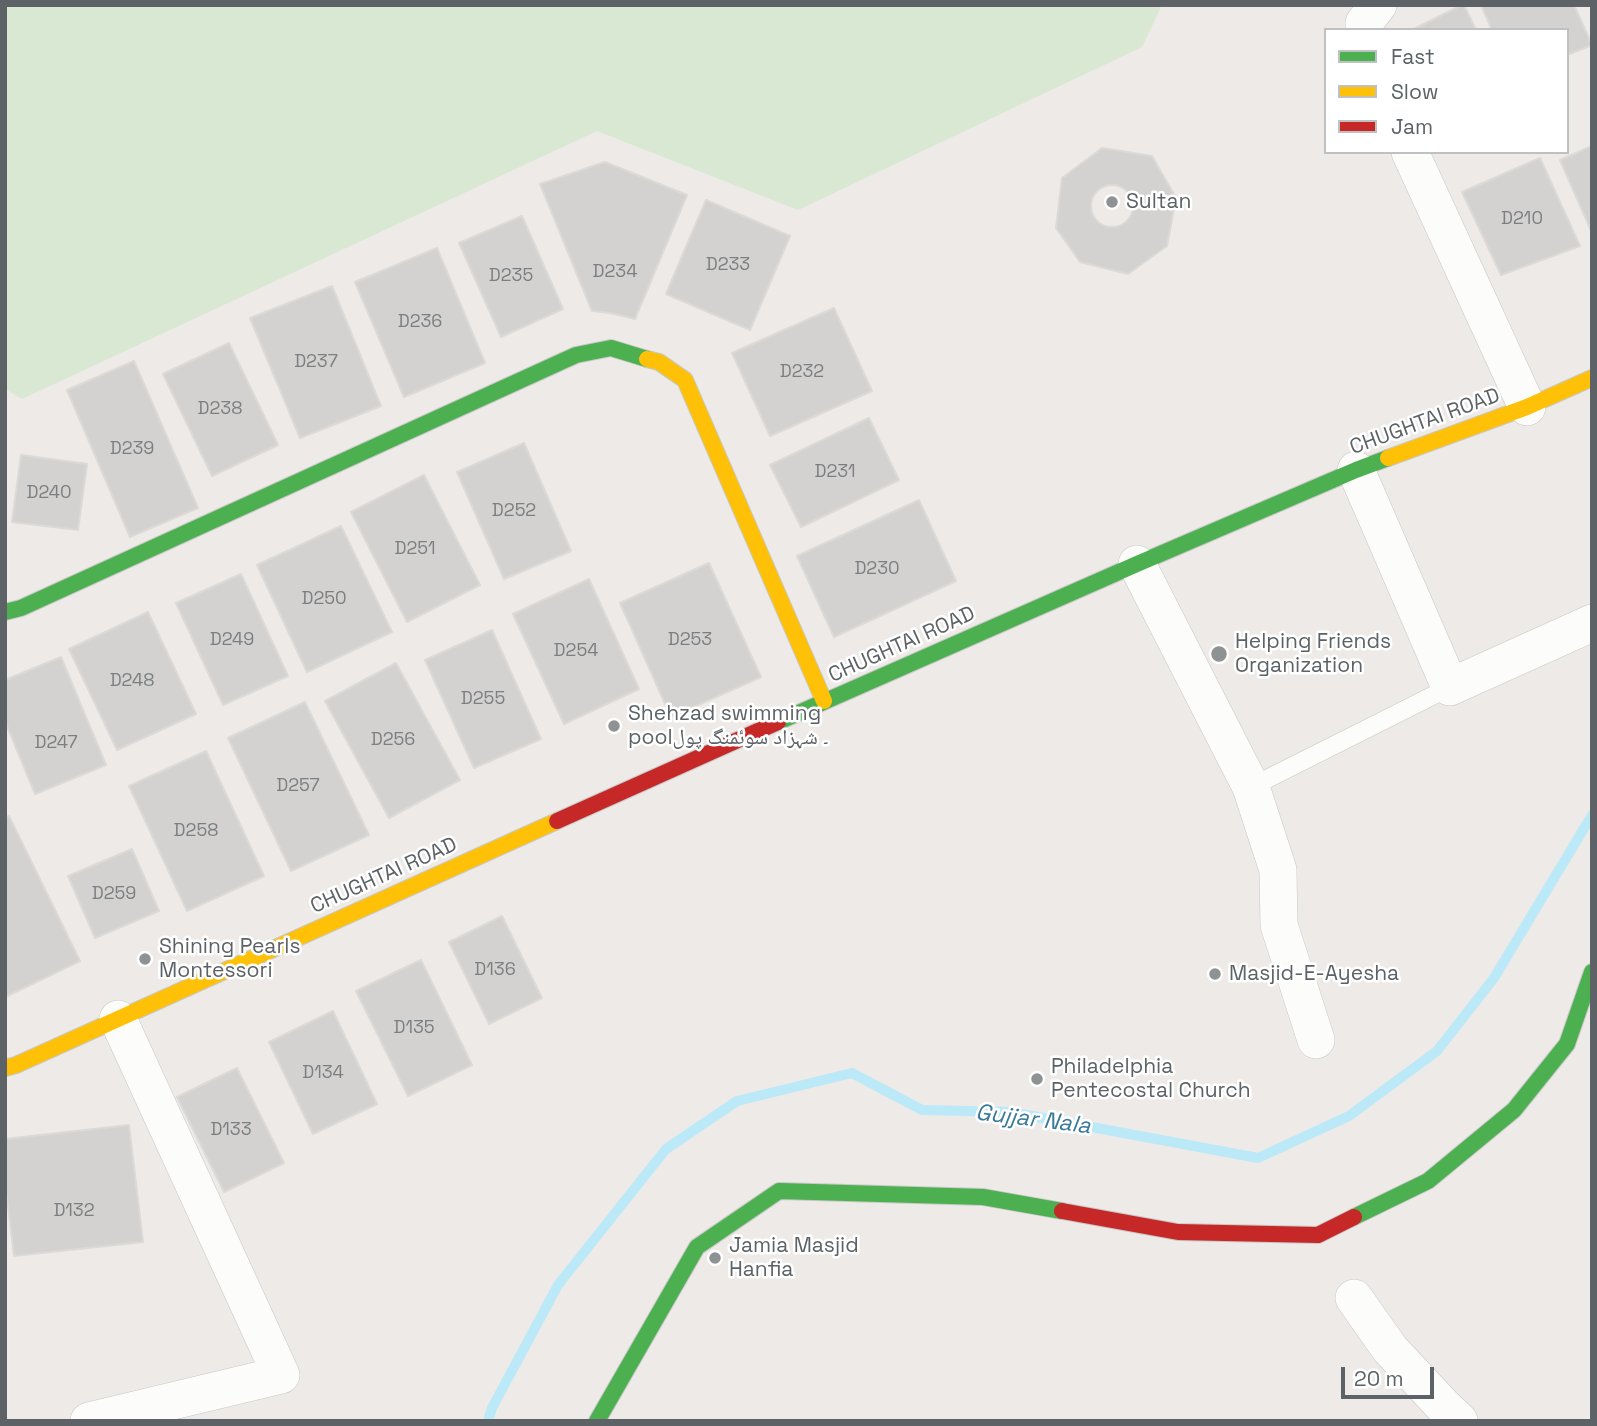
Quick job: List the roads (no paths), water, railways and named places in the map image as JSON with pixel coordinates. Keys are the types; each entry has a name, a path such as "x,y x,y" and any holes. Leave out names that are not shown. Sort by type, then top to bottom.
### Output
{"street":[{"path":"1364,28 1364,23 1378,5"},
{"path":"1411,154 1527,407"},
{"path":"5,612 21,608 576,355 611,348 659,362 685,380 824,702"},
{"name":"CHUGHTAI ROAD","path":"5,1068 1137,564 1356,470 1527,407 1592,378"},
{"path":"1356,470 1450,687 1592,623"},
{"path":"1137,564 1251,787 1278,870 1279,925 1316,1040"},
{"path":"597,1421 697,1247 779,1191 984,1197 1178,1232 1318,1235 1428,1181 1514,1110 1567,1044 1592,972"},
{"path":"89,1421 281,1375 118,1019"},
{"path":"1354,1298 1390,1349 1459,1421"}],"lane":[{"path":"1251,787 1450,687"}],"waterway":[{"name":"Gujjar Nala","path":"488,1421 492,1408 558,1285 666,1149 737,1101 852,1073 922,1110 1011,1112 1258,1158 1349,1116 1437,1051 1494,978 1592,815"}],"place":[{"name":"Sultan","path":"1112,202"},
{"name":"Helping Friends Organization","path":"1219,654"},
{"name":"Shehzad swimming pool۔ شہزاد سوئمنگ پول","path":"614,726"},
{"name":"Shining Pearls Montessori","path":"145,959"},
{"name":"Masjid-E-Ayesha","path":"1215,974"},
{"name":"Philadelphia Pentecostal Church","path":"1037,1079"},
{"name":"Jamia Masjid Hanfia","path":"715,1258"}]}
